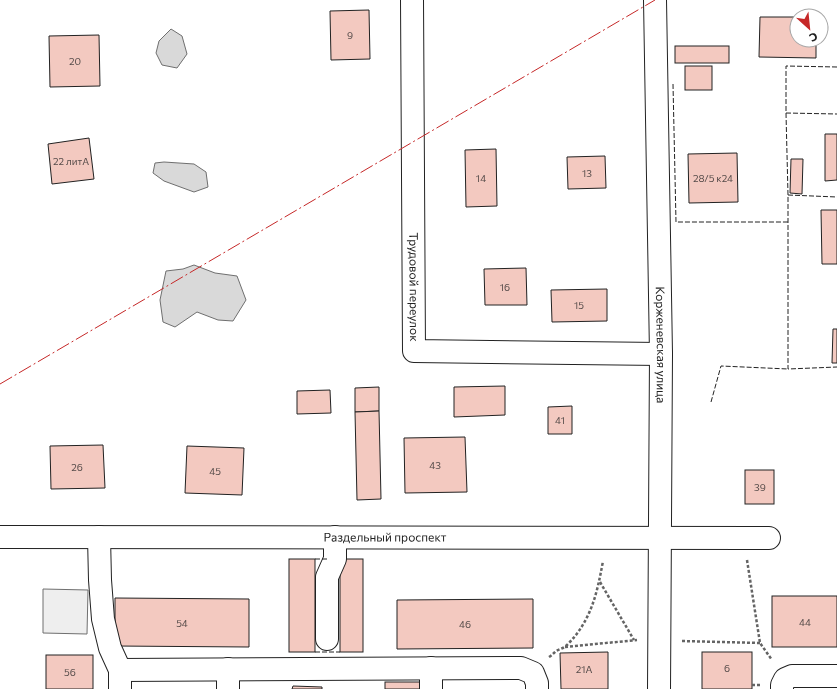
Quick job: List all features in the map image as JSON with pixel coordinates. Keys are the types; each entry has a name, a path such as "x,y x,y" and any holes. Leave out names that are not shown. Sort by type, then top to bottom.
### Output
{"street":[{"name":"Трудовой переулок","path":"412,0 414,351 661,354"},
{"name":"Корженевская улица","path":"655,0 661,354 659,689"},
{"name":"Раздельный проспект","path":"0,536 770,538"},
{"path":"99,537 103,619 120,679 431,679 521,668 535,681"},
{"path":"327,639 327,577 335,559 335,537"},
{"path":"784,684 792,676 837,676"}],"path":[{"path":"566,647 584,625 592,608 600,582 604,557"},
{"path":"747,557 760,643 784,684"},
{"path":"600,582 634,640"},
{"path":"535,681 557,650 566,647 638,640"},
{"path":"683,641 760,643"}],"shaded area":[{"path":"171,29 182,36 187,54 177,68 162,65 156,53 159,41"},
{"path":"164,162 194,164 206,172 208,187 194,192 164,181 153,173 155,163"},
{"path":"194,265 215,273 237,276 246,300 233,321 218,320 197,312 175,327 163,322 160,300 166,271 183,269"},
{"path":"43,589 88,590 87,634 43,633"}],"building":[{"path":"369,10 370,59 331,60 330,11"},
{"path":"760,17 789,17 789,48 816,48 816,58 759,57"},
{"path":"99,35 100,86 50,87 49,36"},
{"path":"675,46 729,46 729,63 675,63"},
{"path":"685,66 712,66 712,90 685,90"},
{"path":"825,134 837,134 837,180 825,181"},
{"path":"89,138 94,179 52,184 48,144"},
{"path":"496,149 497,206 466,207 465,150"},
{"path":"737,153 738,202 689,203 688,154"},
{"path":"605,156 606,188 568,189 567,157"},
{"path":"791,159 803,159 802,194 790,193"},
{"path":"821,210 837,210 837,264 822,264"},
{"path":"526,268 527,305 485,305 484,269"},
{"path":"607,289 607,321 552,322 551,290"},
{"path":"833,329 837,329 837,363 832,363"},
{"path":"505,386 505,415 454,417 454,387"},
{"path":"379,387 379,411 355,412 355,388"},
{"path":"330,390 331,413 297,414 297,391"},
{"path":"572,406 572,434 548,434 548,407"},
{"path":"379,411 381,499 357,500 355,412"},
{"path":"465,437 467,492 405,493 404,438"},
{"path":"103,445 105,488 51,489 50,446"},
{"path":"187,446 244,448 242,495 185,493"},
{"path":"745,470 774,470 774,504 745,504"},
{"path":"289,559 315,559 315,652 289,652"},
{"path":"340,559 363,559 363,652 340,652"},
{"path":"772,596 837,596 837,647 772,647"},
{"path":"115,598 249,599 249,647 115,646"},
{"path":"533,599 533,648 397,649 397,600"},
{"path":"608,652 608,689 561,689 560,653"},
{"path":"702,652 752,652 752,689 702,689"},
{"path":"46,655 93,655 93,689 46,689"},
{"path":"385,682 424,682 424,689 385,689"},
{"path":"293,686 322,687 322,689 292,689"}],"fence":[{"path":"837,67 786,66 786,113 837,114"},
{"path":"673,84 676,222 789,222"},
{"path":"786,113 788,195 788,369 837,367"},
{"path":"788,195 837,197"},
{"path":"711,402 721,366 788,369"},
{"path":"315,559 327,559"},
{"path":"315,652 340,652"}],"power":[{"path":"0,384 655,0"}]}
